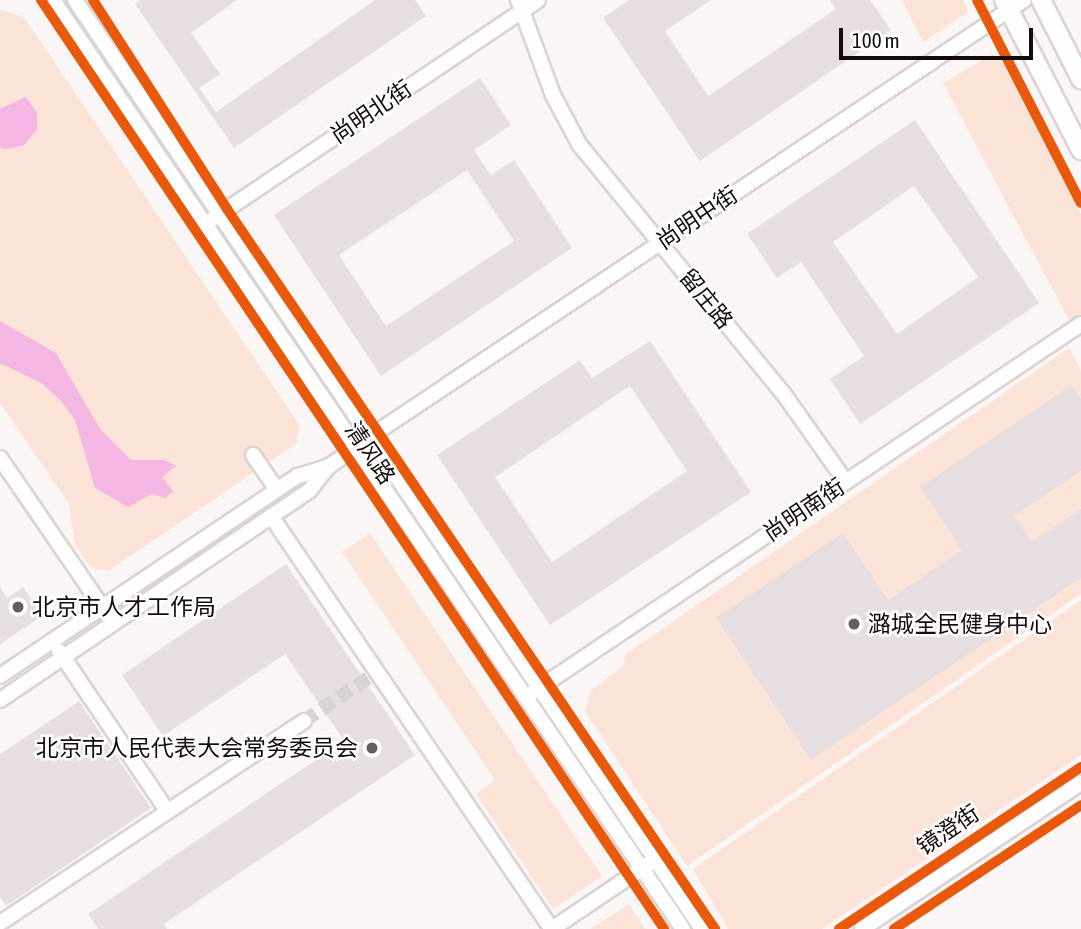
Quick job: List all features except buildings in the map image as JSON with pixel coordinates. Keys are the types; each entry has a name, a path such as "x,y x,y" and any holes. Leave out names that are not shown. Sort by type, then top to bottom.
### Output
{"main road":[{"path":"1041,0 1081,79"},
{"path":"1012,3 1081,150"}],"street":[{"name":"清风路","path":"53,0 683,929"},
{"name":"清风路","path":"75,0 217,216 371,436 702,929"},
{"name":"尚明北街","path":"204,225 519,6 538,0"},
{"name":"尚明中街","path":"328,467 1012,3"},
{"name":"留庄路","path":"519,6 553,95 579,144 783,393 846,482"},
{"name":"尚明南街","path":"526,697 1081,324"},
{"path":"253,455 277,490"},
{"path":"0,458 113,623"},
{"path":"0,676 298,476 328,467"},
{"path":"0,700 309,491 328,467"},
{"path":"271,516 373,675 552,929 656,860"},
{"path":"52,641 168,812"},
{"path":"0,923 304,721"},
{"name":"镜澄街","path":"862,929 1081,783"}],"shaded area":[{"path":"902,0 963,0 968,12 923,42"},
{"path":"0,10 24,17 300,426 296,444 108,571 91,568 75,545 69,504 0,403"},
{"path":"993,54 1004,65 1081,214 1081,315 1070,322 943,83"},
{"path":"26,97 37,113 37,130 23,146 4,149 0,147 0,109"},
{"path":"0,321 56,353 100,429 131,460 165,460 176,466 162,477 173,491 165,498 152,494 128,507 95,488 75,420 62,402 43,384 0,363"},
{"name":"潞城全民健身中心","path":"1069,348 1081,371 1081,594 687,866 585,711 591,691 623,666 626,654"},
{"path":"370,533 602,876 553,909 476,794 495,780 342,552"},
{"path":"1081,600 1081,755 822,929 728,929 693,869"},
{"path":"629,904 645,929 591,929"}],"tunnel":[{"path":"304,721 368,678"}],"cycle path":[{"path":"41,0 664,929"},
{"path":"93,0 227,209 715,929"},
{"path":"977,0 1081,203"},
{"path":"839,929 1081,767"},
{"path":"894,929 1081,805"}],"place":[{"name":"北京市人才工作局","path":"18,607"},
{"name":"潞城全民健身中心","path":"854,624"},
{"name":"北京市人民代表大会常务委员会","path":"372,748"}]}
